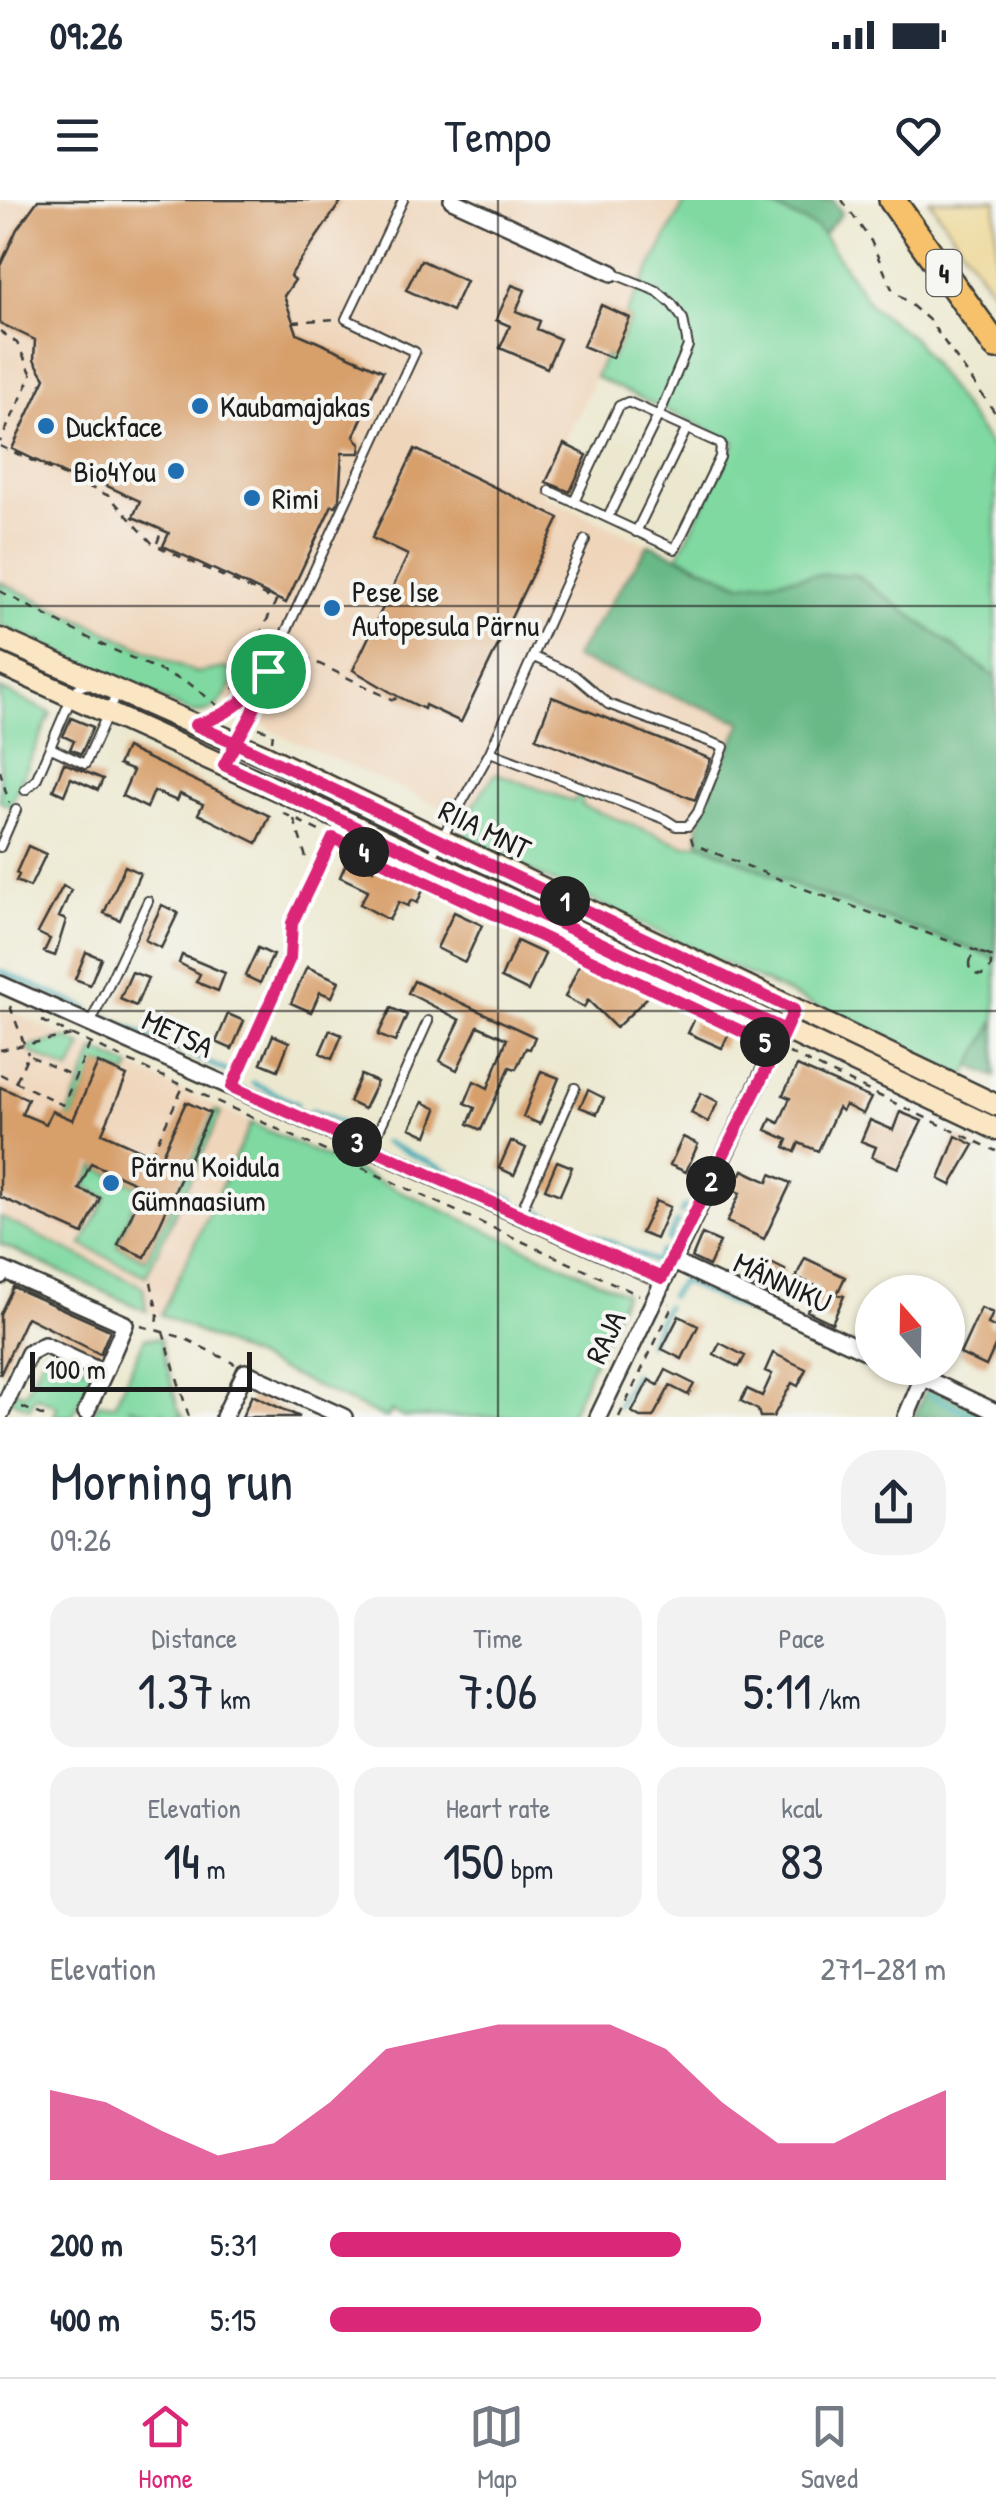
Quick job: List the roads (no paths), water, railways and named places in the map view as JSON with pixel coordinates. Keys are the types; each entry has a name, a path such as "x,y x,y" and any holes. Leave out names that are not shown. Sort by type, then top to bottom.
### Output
{"highway":[{"name":"4","path":"892,200 996,346"}],"main road":[{"name":"RIIA MNT","path":"0,639 236,743 440,841 785,1029 996,1104"},
{"name":"RIIA MNT","path":"0,664 224,765 996,1129"}],"street":[{"path":"452,200 612,273"},
{"name":"METSA","path":"0,984 662,1278"},
{"name":"RAJA","path":"598,1417 785,1029"},
{"name":"MÄNNIKU","path":"671,1261 855,1346"},
{"path":"0,1276 2,1270 125,1324 86,1412"},
{"path":"3,1408 29,1352 44,1345 104,1373"},
{"path":"224,1417 246,1372 344,1417"},
{"path":"906,1417 920,1385"},
{"path":"940,1385 996,1412"}],"lane":[{"path":"224,765 252,714 280,644 415,352 346,318 403,200"},
{"path":"608,518 688,346 683,319 657,291 612,273"},
{"path":"550,491 675,549 720,457 720,444 686,430 660,412 628,402 619,406 574,502"},
{"path":"636,532 686,430"},
{"path":"428,862 490,752 585,540"},
{"path":"490,752 676,826 688,826 698,812 724,748 608,704 574,674 534,657"},
{"path":"195,725 227,714 256,688 268,671"},
{"path":"25,790 36,780 72,696 79,687 96,681"},
{"path":"51,748 85,764 118,691"},
{"path":"0,847 14,815"},
{"path":"232,1087 290,958 292,923 333,838"},
{"path":"91,1022 148,900"},
{"path":"371,1148 428,1021"},
{"path":"520,1214 575,1088"}],"waterway":[{"path":"0,971 88,1009"},
{"path":"107,1017 152,1038"},
{"path":"166,1044 226,1071"},
{"path":"253,1083 297,1104"},
{"path":"311,1110 368,1135"},
{"path":"384,1142 450,1172"},
{"path":"467,1180 514,1200"},
{"path":"681,1213 685,1206"},
{"path":"534,1209 656,1262 662,1251"},
{"path":"668,1241 677,1222"},
{"path":"670,1296 681,1281 753,1314"},
{"path":"648,1344 666,1306"},
{"path":"764,1319 775,1324"},
{"path":"786,1329 816,1342"},
{"path":"826,1347 855,1360"},
{"path":"618,1406 634,1374"},
{"path":"930,1395 976,1417"}],"place":[{"name":"Kaubamajakas","path":"200,406"},
{"name":"Duckface","path":"46,426"},
{"name":"Bio4You","path":"176,471"},
{"name":"Rimi","path":"252,498"},
{"name":"Pese Ise Autopesula Pärnu","path":"332,608"},
{"name":"Pärnu Koidula Gümnaasium","path":"111,1183"}]}
